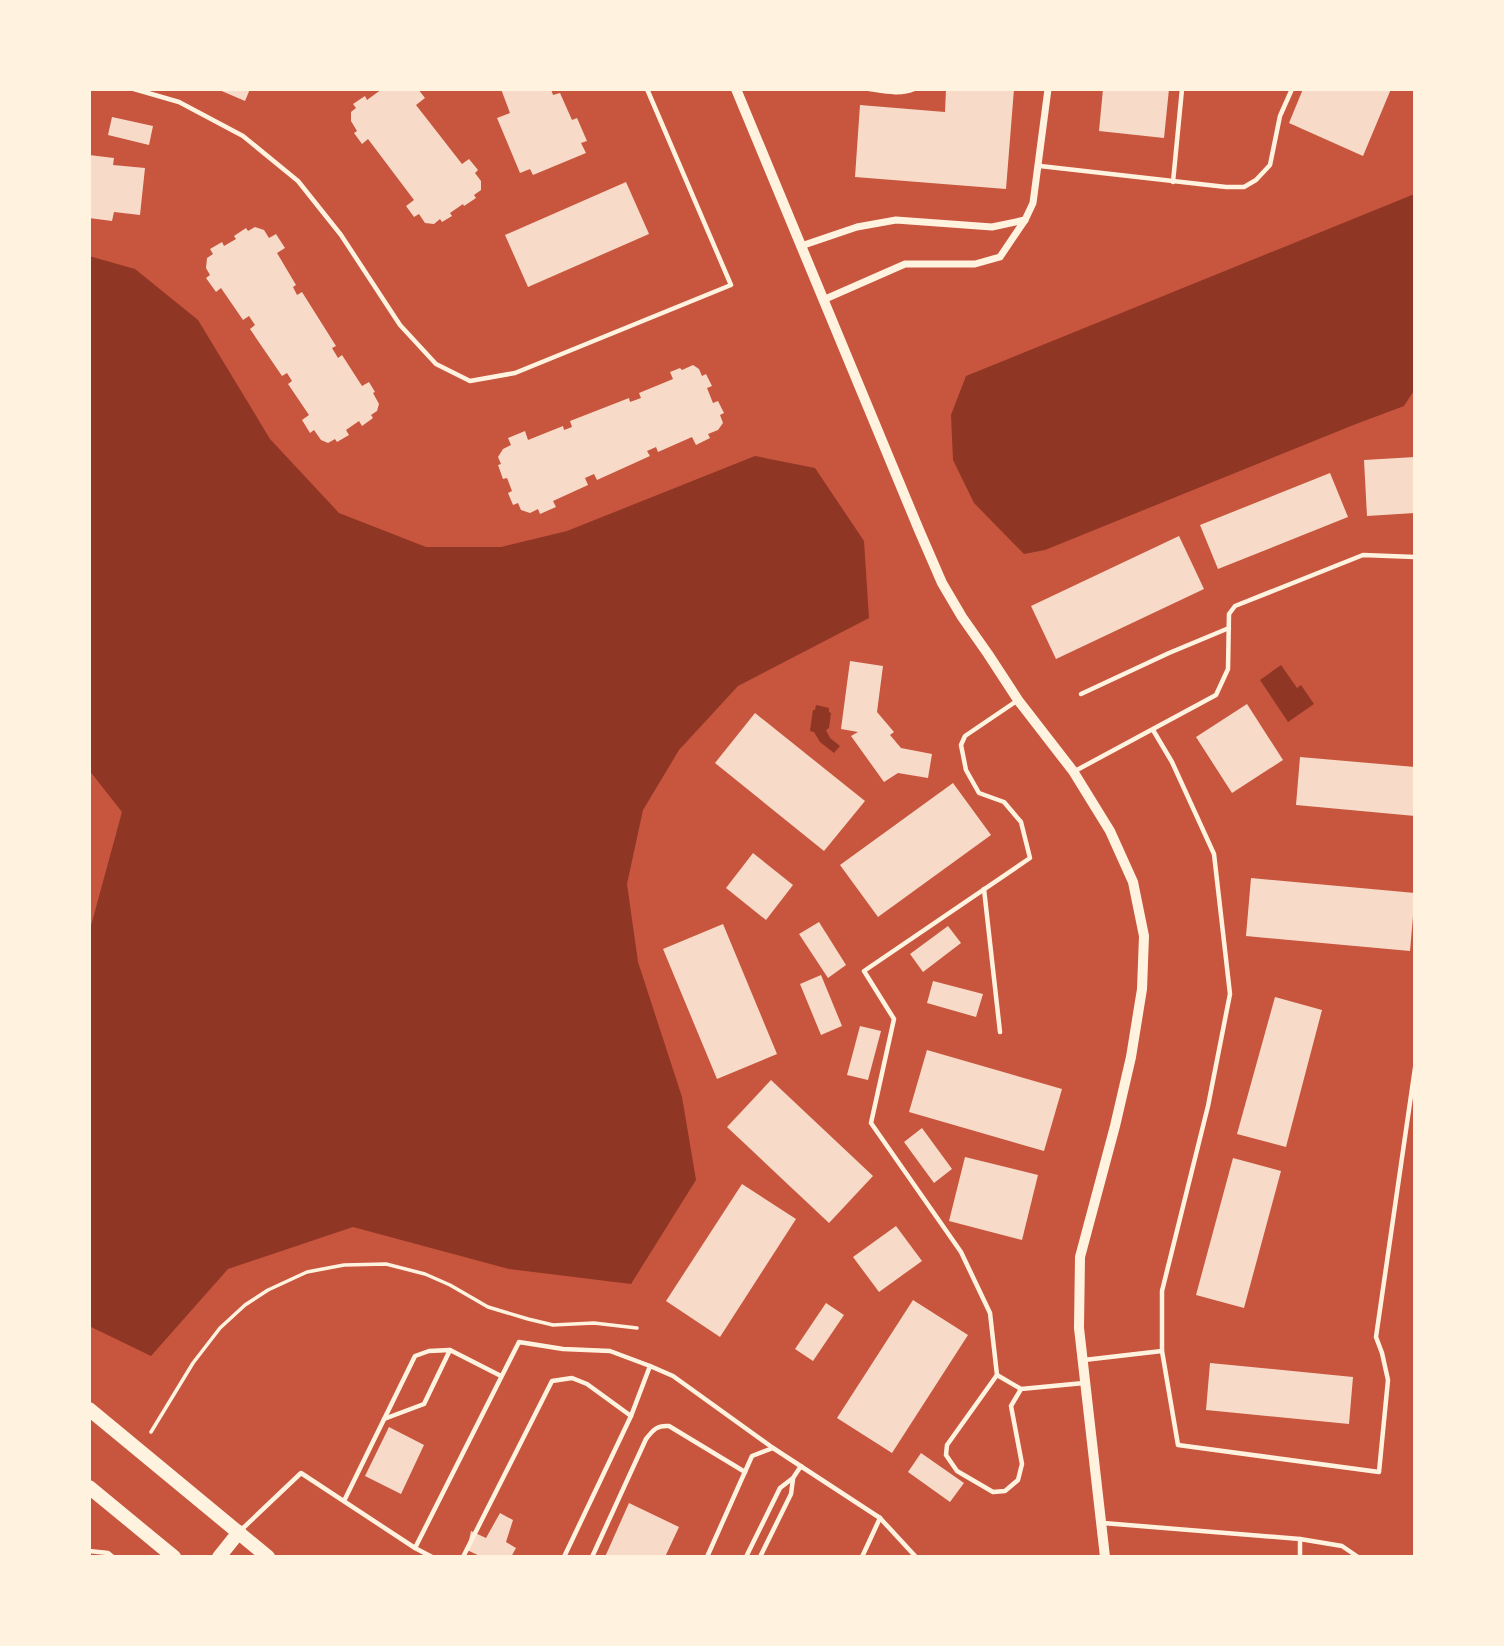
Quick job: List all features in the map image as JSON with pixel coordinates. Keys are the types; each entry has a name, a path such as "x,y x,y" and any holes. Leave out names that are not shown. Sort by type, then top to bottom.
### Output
{"main road":[{"path":"89,1409 268,1557"},
{"path":"89,1487 174,1557"},
{"path":"219,1557 239,1532"}],"street":[{"path":"736,89 942,583 1018,701 1073,771 1110,831 1133,883 1144,936 1142,989 1131,1057 1080,1257 1079,1328 1105,1557"},
{"path":"823,300 905,264 975,264 1000,257 1026,220 1033,203 1040,166 1048,89"},
{"path":"801,246 857,227 896,220 992,228 1026,220"}],"lane":[{"path":"134,89 179,102 243,136 298,181 341,235 400,325 436,364 470,381 515,373 731,285 647,89"},
{"path":"869,89 891,92 910,92 914,89"},
{"path":"1173,182 1182,89"},
{"path":"1040,166 1173,182 1244,187 1256,180 1270,165 1280,116 1292,89"},
{"path":"1073,771 1216,695 1228,669 1229,614 1235,606 1363,555 1415,557"},
{"path":"1081,694 1229,628"},
{"path":"1018,701 965,736 961,745 966,770 979,793 1004,802 1021,821 1030,858 864,971 894,1019 872,1123 961,1252 990,1313 997,1375 947,1445 946,1455 957,1471 993,1492 1004,1491 1018,1480 1022,1464 1011,1406 1021,1389"},
{"path":"1153,730 1172,762 1214,854 1230,994 1208,1106 1162,1291 1162,1351 1178,1445 1379,1472 1388,1380 1376,1338 1415,1068"},
{"path":"984,889 1000,1032"},
{"path":"415,1548 519,1342 563,1349 610,1351 673,1376 773,1448 880,1518 916,1557"},
{"path":"344,1501 415,1356 429,1351 450,1350 501,1376"},
{"path":"384,1419 424,1404 450,1350"},
{"path":"1083,1360 1162,1351"},
{"path":"564,1557 631,1416 650,1366"},
{"path":"997,1375 1021,1389 1085,1382"},
{"path":"463,1557 552,1381 572,1378 587,1384 631,1416"},
{"path":"592,1557 646,1439 653,1430 669,1426 745,1472"},
{"path":"707,1557 752,1456 773,1448"},
{"path":"746,1557 780,1488 793,1478 801,1466"},
{"path":"239,1532 301,1473 432,1557"},
{"path":"760,1557 791,1494 793,1478"},
{"path":"862,1557 880,1518"},
{"path":"1101,1523 1300,1539 1342,1546 1357,1557"},
{"path":"1300,1539 1300,1557"},
{"path":"89,1550 108,1553 114,1557"}],"path":[{"path":"151,1432 193,1363 220,1328 245,1305 307,1272 344,1265 386,1264 425,1274 450,1284 488,1307 528,1319 553,1325 594,1323 637,1328"}],"shaded area":[{"path":"1415,196 1415,389 1404,406 1045,550 1024,554 974,503 953,460 951,415 966,376"},
{"path":"89,256 135,269 198,320 270,439 339,513 426,547 501,547 567,531 755,456 815,468 864,541 869,618 738,686 679,750 643,810 627,884 638,962 682,1097 696,1180 631,1284 509,1269 353,1227 228,1269 151,1356 89,1326 89,933 122,812 89,770"},
{"path":"1281,665 1297,688 1301,685 1314,704 1288,722 1260,680"},
{"path":"816,705 829,708 831,713 829,728 826,730 830,738 840,746 834,753 810,731"}],"building":[{"path":"217,89 250,89 245,101"},
{"path":"382,89 418,89 425,98 416,105 462,164 469,159 478,170 475,173 481,181 481,190 474,195 476,198 450,213 452,216 442,222 440,219 434,224 425,223 419,214 414,217 406,206 414,200 368,139 362,144 354,133 357,131 351,121 351,112 356,108 353,104 365,96 367,100"},
{"path":"501,89 551,89 553,95 560,93 572,120 577,118 587,141 581,143 586,153 533,175 530,169 520,173 497,118 510,113"},
{"path":"946,89 1014,89 1006,189 855,177 860,105 945,112"},
{"path":"1103,89 1169,89 1164,138 1099,131"},
{"path":"1303,89 1391,89 1363,156 1289,123"},
{"path":"112,117 153,126 149,145 108,135"},
{"path":"89,155 114,158 113,165 145,168 140,215 114,212 112,221 89,218"},
{"path":"626,182 649,234 528,287 505,235"},
{"path":"255,227 264,230 269,238 276,234 285,248 277,253 296,285 293,287 297,295 302,292 336,346 332,348 338,358 342,355 362,386 369,382 375,392 373,393 379,404 377,411 371,415 373,418 362,426 359,421 346,430 349,435 337,442 335,439 328,443 321,440 314,430 310,433 302,420 309,415 288,384 292,381 287,373 282,376 250,329 255,325 249,316 243,320 221,288 216,292 206,278 210,275 206,268 207,258 213,254 210,249 222,242 224,246 236,239 234,236 246,228 248,231"},
{"path":"693,365 699,369 702,376 706,374 712,386 707,388 713,403 718,401 724,413 720,415 723,423 718,430 708,434 710,438 696,445 692,437 658,452 656,447 647,451 650,456 597,480 594,474 585,478 588,485 553,501 556,507 540,514 538,509 530,513 521,510 518,503 513,505 508,493 512,491 507,478 503,479 498,465 501,464 498,457 503,449 511,445 508,438 525,431 528,440 563,426 564,430 572,427 570,421 629,398 630,402 641,398 639,393 673,379 670,372"},
{"path":"1415,457 1415,513 1367,516 1364,460"},
{"path":"1330,473 1348,517 1218,569 1200,525"},
{"path":"1179,536 1204,589 1056,659 1031,606"},
{"path":"850,661 883,666 877,712 894,732 890,735 901,748 932,754 928,778 898,773 884,782 851,736 858,732 841,729"},
{"path":"1247,704 1283,760 1232,793 1196,737"},
{"path":"755,713 865,801 824,851 715,763"},
{"path":"1300,757 1415,767 1415,816 1296,805"},
{"path":"953,783 991,835 878,917 840,865"},
{"path":"753,853 793,885 766,920 726,888"},
{"path":"1251,878 1415,893 1410,951 1246,936"},
{"path":"819,922 846,965 828,978 799,934"},
{"path":"723,924 777,1054 717,1079 663,949"},
{"path":"948,926 961,943 923,972 910,954"},
{"path":"821,975 842,1026 821,1035 800,984"},
{"path":"933,981 983,994 976,1017 927,1003"},
{"path":"1275,997 1322,1010 1286,1147 1237,1134"},
{"path":"860,1026 881,1031 868,1080 847,1075"},
{"path":"927,1050 1062,1089 1044,1151 909,1112"},
{"path":"771,1080 873,1176 829,1223 727,1127"},
{"path":"922,1128 952,1169 934,1183 904,1142"},
{"path":"965,1157 1038,1175 1022,1240 949,1221"},
{"path":"1233,1158 1281,1171 1244,1308 1196,1295"},
{"path":"742,1184 796,1219 720,1337 666,1301"},
{"path":"896,1226 922,1261 879,1292 853,1257"},
{"path":"913,1300 968,1335 892,1453 837,1418"},
{"path":"826,1303 844,1315 813,1361 795,1349"},
{"path":"1210,1363 1353,1377 1349,1424 1206,1410"},
{"path":"389,1427 424,1445 401,1494 365,1476"},
{"path":"921,1453 964,1483 950,1502 908,1472"},
{"path":"629,1503 679,1527 665,1557 605,1557"},
{"path":"500,1513 513,1520 506,1542 516,1548 511,1557 482,1557 467,1550 471,1531 486,1538"}]}
